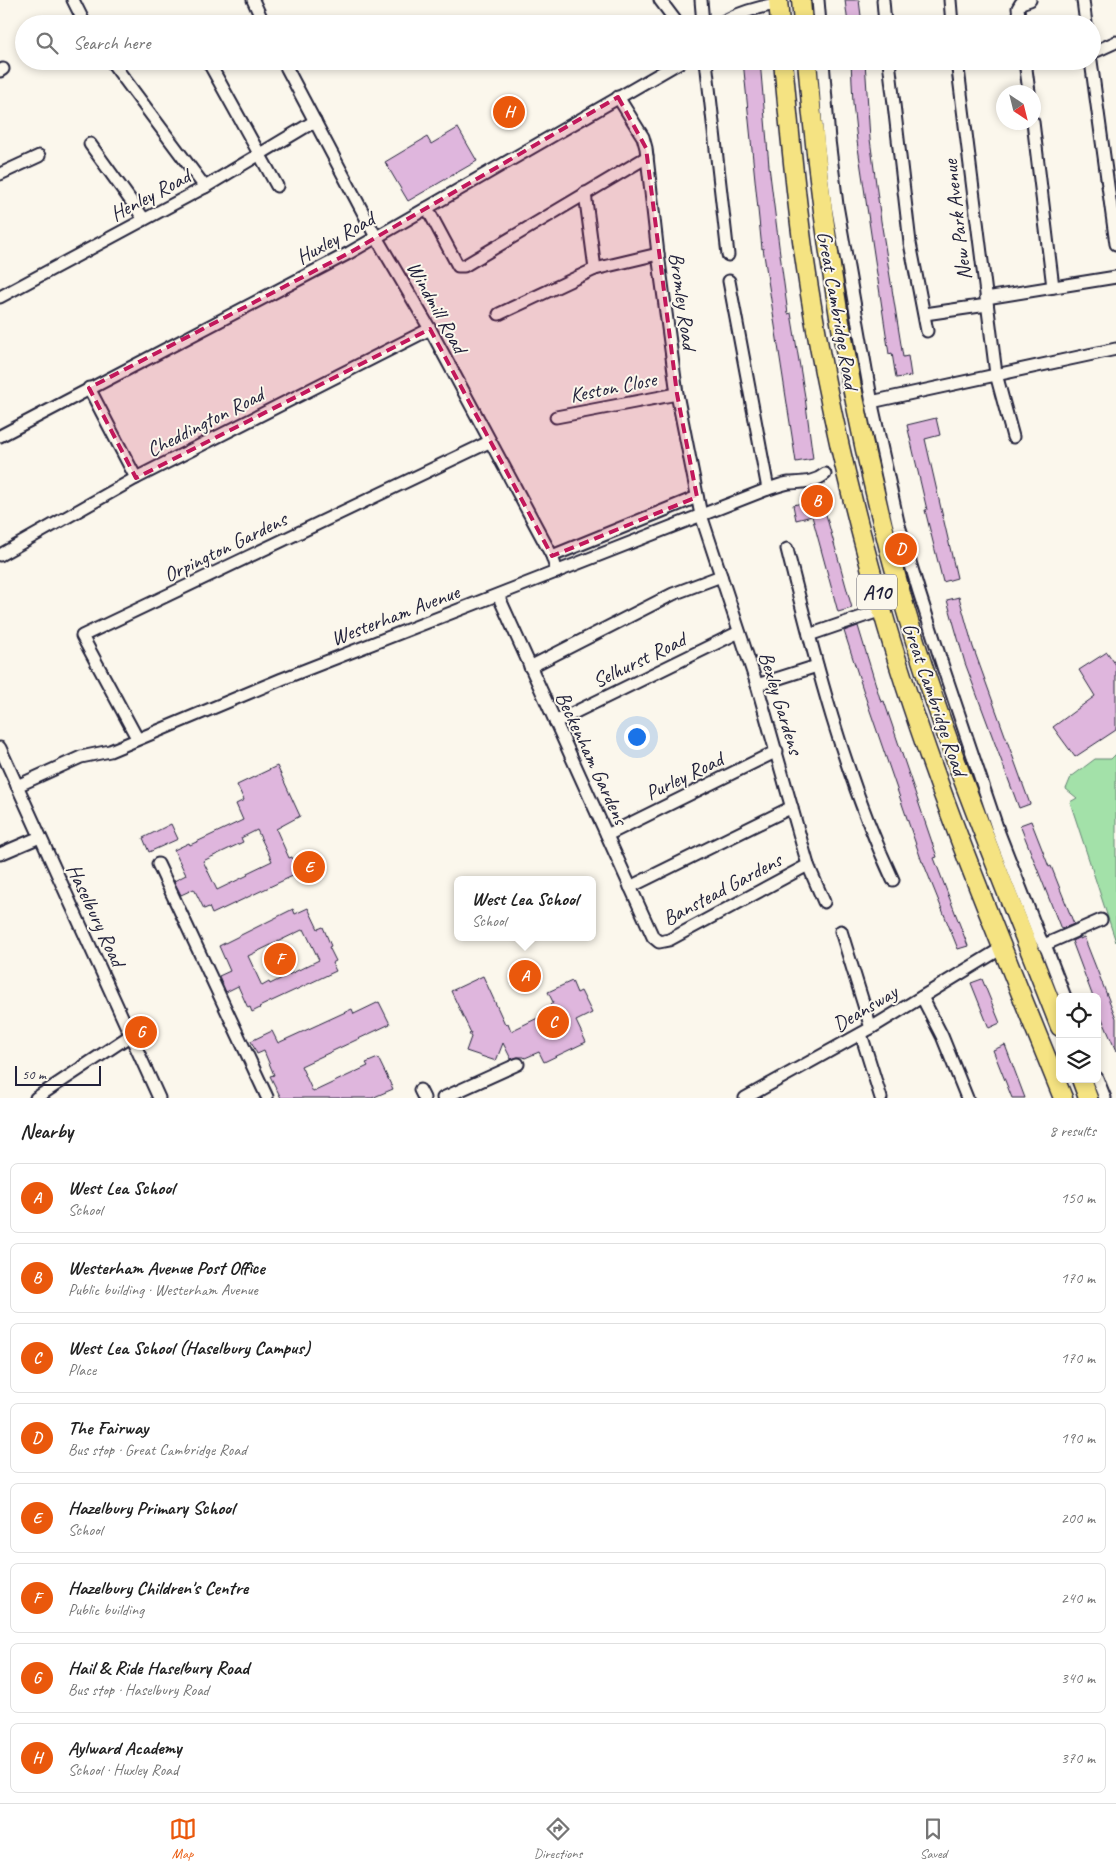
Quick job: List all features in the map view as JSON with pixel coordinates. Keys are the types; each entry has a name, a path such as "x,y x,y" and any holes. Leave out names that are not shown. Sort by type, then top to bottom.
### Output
{"highway":[{"path":"801,0 802,15"},
{"path":"778,2 779,15"},
{"name":"Great Cambridge Road","path":"784,70 804,257 822,359 845,470 882,610 935,771 1002,948 1063,1098"},
{"name":"Great Cambridge Road","path":"808,70 827,253 850,381 880,517 914,636 956,763 989,827 1056,1016"},
{"path":"1082,1083 1088,1098"}],"street":[{"path":"73,0 80,15"},
{"path":"253,0 260,15"},
{"path":"660,0 671,15"},
{"path":"701,0 702,15"},
{"path":"818,0 819,15"},
{"path":"883,0 884,15"},
{"path":"950,0 951,15"},
{"path":"1019,15 1018,8 1020,3 1030,0"},
{"path":"1083,0 1085,15"},
{"path":"737,15 778,2"},
{"path":"1101,49 1116,42"},
{"path":"118,70 205,187"},
{"path":"213,70 277,186"},
{"name":"Windmill Road","path":"288,70 376,237 430,329 489,442 552,556 557,572"},
{"name":"Huxley Road","path":"0,436 350,253 666,70"},
{"path":"707,70 728,255"},
{"path":"824,70 829,140 837,205 872,402 898,522 989,827 1044,945 1063,993"},
{"path":"890,70 910,243 927,331"},
{"name":"New Park Avenue","path":"958,70 996,374 1012,437"},
{"path":"1026,70 1028,85"},
{"path":"1092,70 1116,244"},
{"name":"Bromley Road","path":"618,97 643,137 647,156 658,254 678,394 701,515"},
{"name":"Henley Road","path":"0,297 205,187 315,121"},
{"path":"1033,130 1053,287"},
{"path":"90,144 144,219"},
{"path":"0,174 39,156"},
{"path":"427,208 458,266 464,266 647,156"},
{"path":"585,193 595,269"},
{"path":"499,314 595,269 658,254"},
{"path":"925,314 1053,287 1116,277"},
{"path":"729,281 768,488"},
{"name":"Cheddington Road","path":"0,556 136,478 430,329"},
{"path":"872,402 1116,349"},
{"path":"89,388 136,478"},
{"name":"Keston Close","path":"556,417 678,394"},
{"name":"Orpington Gardens","path":"137,738 82,636 489,442"},
{"name":"Westerham Avenue","path":"17,786 81,757 110,750 282,679 628,545 768,488 788,483 801,476 816,472 825,474 845,470"},
{"path":"552,556 697,497"},
{"name":"Bexley Gardens","path":"701,515 757,685 808,865 824,902"},
{"path":"622,527 628,545"},
{"path":"787,549 816,666 843,752 881,856 892,880"},
{"path":"530,667 657,602 721,576"},
{"name":"Beckenham Gardens","path":"498,595 653,937"},
{"path":"808,635 882,610"},
{"name":"Selhurst Road","path":"555,722 739,632"},
{"path":"757,685 816,666"},
{"name":"Haselbury Road","path":"0,748 159,1098"},
{"name":"Purley Road","path":"607,835 777,751"},
{"path":"630,887 792,807"},
{"path":"0,854 40,837"},
{"path":"158,864 267,1098"},
{"name":"Banstead Gardens","path":"653,937 659,942 669,940 808,865"},
{"path":"1044,945 1101,920"},
{"path":"841,931 871,1028"},
{"name":"Deansway","path":"745,1098 871,1028 1002,948"},
{"path":"922,997 942,1036 967,1098"},
{"path":"860,1034 881,1098"},
{"path":"36,1098 131,1035"},
{"path":"443,1098 518,1064"},
{"path":"1099,1083 1105,1098"}],"highlighted area":[{"path":"618,97 646,148 677,394 697,497 552,556 430,329 136,478 89,388 349,253"}],"green space":[{"path":"1116,754 1116,942 1070,802 1077,798 1066,789 1071,777 1095,759 1111,759"}],"building":[{"path":"845,0 859,0 861,15 847,15"},
{"path":"744,70 761,70 769,166 788,314 791,313 813,459 796,462 762,249"},
{"path":"851,70 866,70 870,139 881,221 903,357 908,356 911,376 896,378 892,353 889,354 853,103"},
{"path":"458,128 477,161 408,201 385,162 427,137 431,144"},
{"path":"936,418 940,435 925,439 957,578 943,582 907,425"},
{"path":"820,493 852,608 838,612 812,516 796,520 793,505 812,501 811,496"},
{"path":"959,597 973,647 1030,804 1019,808 965,663 947,600"},
{"path":"858,626 881,702 884,701 937,857 934,858 968,946 958,949 922,862 867,702 844,631"},
{"path":"1107,652 1116,665 1116,730 1075,757 1053,727 1095,696 1079,670"},
{"path":"277,766 300,816 276,829 289,858 292,857 299,873 212,914 209,907 204,909 194,889 181,895 174,881 186,875 174,850 189,843 190,845 243,820 236,804 244,800 237,785","holes":["257,830 272,861 217,890 203,861 243,842 241,838"]},
{"path":"1031,821 1074,924 1061,929 1020,825"},
{"path":"171,824 178,839 149,852 143,838"},
{"path":"308,908 318,929 323,927 331,946 329,947 336,961 332,963 336,971 252,1012 250,1007 248,1008 238,986 226,992 219,976 230,971 219,946 293,909 295,914","holes":["304,929 319,960 270,984 269,982 262,986 248,956"]},
{"path":"1084,937 1116,1018 1116,1051 1101,1016 1101,993 1092,993 1072,941"},
{"path":"483,976 505,1024 508,1023 511,1031 554,1010 550,1004 553,1002 548,992 572,981 577,993 581,991 592,1013 576,1021 586,1042 544,1062 539,1052 525,1058 511,1059 503,1043 496,1061 466,1051 471,1037 469,1034 471,1033 451,991"},
{"path":"982,979 1000,1023 989,1028 971,983"},
{"path":"379,1002 390,1024 301,1066 313,1092 368,1066 366,1063 378,1058 393,1089 372,1098 281,1098 270,1076 274,1075 264,1051 257,1054 251,1041 272,1031 278,1043 352,1009 354,1014"},
{"path":"1005,1045 1025,1098 1012,1098 993,1050"}],"place":[{"name":"Aylward Academy","path":"509,112"},
{"name":"Westerham Avenue Post Office","path":"817,501"},
{"name":"The Fairway","path":"901,549"},
{"name":"Hazelbury Primary School","path":"309,867"},
{"name":"Hazelbury Children's Centre","path":"280,959"},
{"name":"West Lea School","path":"525,976"},
{"name":"West Lea School (Haselbury Campus)","path":"553,1022"},
{"name":"Hail & Ride Haselbury Road","path":"141,1032"}]}
